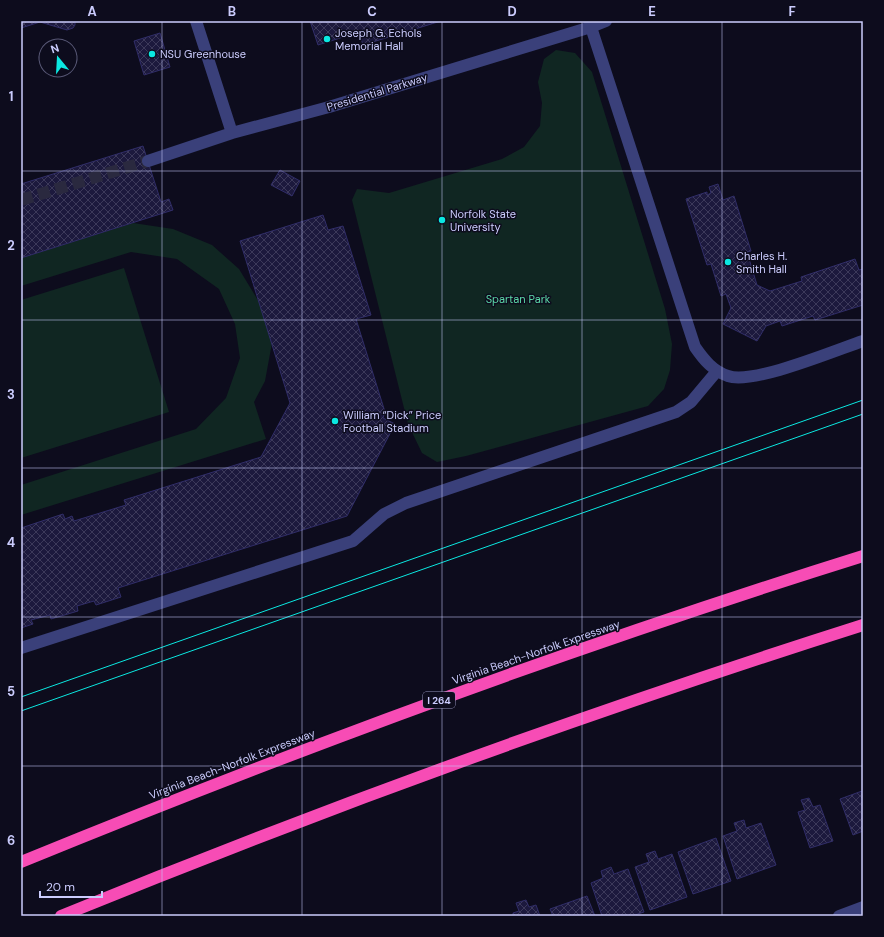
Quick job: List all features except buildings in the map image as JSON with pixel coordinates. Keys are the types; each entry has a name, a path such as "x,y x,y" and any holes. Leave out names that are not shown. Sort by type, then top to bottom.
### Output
{"highway":[{"name":"Virginia Beach-Norfolk Expressway","path":"21,862 188,795 422,706 612,639 863,556"},
{"path":"61,916 299,822 445,767 590,715 863,624"}],"street":[{"path":"196,21 232,133"},
{"name":"Presidential Parkway","path":"148,161 232,133 329,107 590,24 606,21"},
{"path":"590,24 695,346 704,360 717,371 730,377 743,378 767,374 863,340"},
{"path":"21,648 353,542 384,514 406,503 676,412 690,402 717,371"},
{"path":"839,916 863,907"}],"green space":[{"name":"Spartan Park","path":"556,50 575,53 592,72 665,309 672,344 670,370 664,389 648,406 466,456 437,462 422,453 408,424 352,200 357,189 389,193 502,159 524,147 540,126 542,103 538,82 544,59"},
{"path":"133,223 173,229 212,245 239,269 259,302 272,343 265,381 254,402 266,439 21,515 21,485 196,429 226,398 240,358 235,324 219,289 177,259 131,252 21,286 21,258"},
{"path":"124,268 169,412 21,458 21,300"}],"tunnel":[{"path":"21,200 148,161"}],"tram line":[{"path":"21,697 863,400"},
{"path":"21,711 863,414"}],"place":[{"name":"Joseph G. Echols Memorial Hall","path":"327,39"},
{"name":"NSU Greenhouse","path":"152,54"},
{"name":"Norfolk State University","path":"442,220"},
{"name":"Charles H. Smith Hall","path":"728,262"},
{"name":"William “Dick” Price Football Stadium","path":"335,421"}]}
